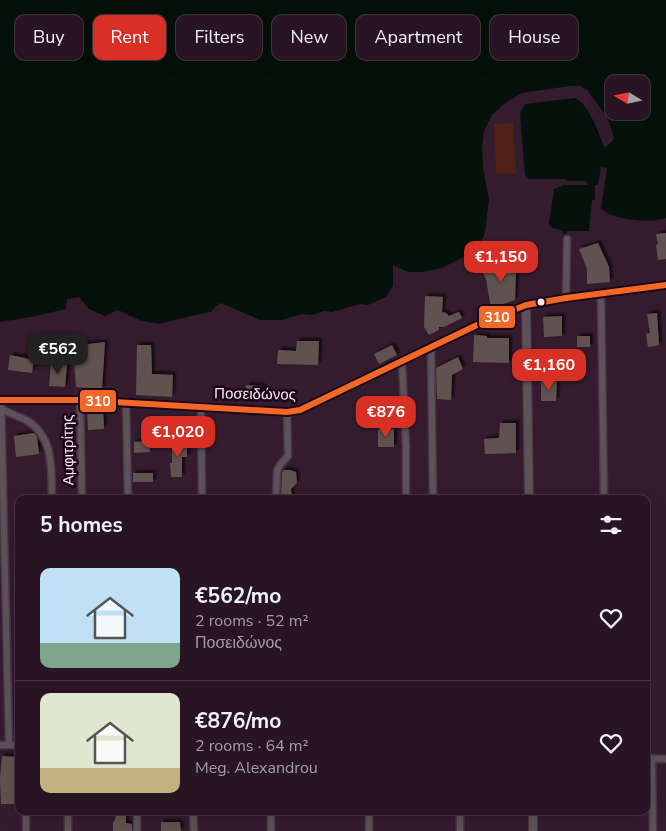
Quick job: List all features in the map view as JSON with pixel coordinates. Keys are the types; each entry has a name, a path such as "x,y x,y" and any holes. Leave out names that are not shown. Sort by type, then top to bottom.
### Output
{"street":[{"path":"566,298 567,239"},
{"name":"Ποσειδώνος","path":"0,400 80,400 287,412 300,410 477,325 526,305 666,285"},
{"path":"601,294 604,495"},
{"path":"526,305 529,495"},
{"path":"431,348 433,495"},
{"path":"402,362 406,495"},
{"path":"0,400 9,745"},
{"name":"Αμφιτρίτης","path":"80,400 82,495"},
{"path":"126,402 128,495"},
{"path":"201,406 202,495"},
{"path":"1,409 27,421 38,430 46,441 50,457 52,495"},
{"path":"276,495 277,472 288,456 287,412"},
{"path":"0,745 15,745"},
{"path":"650,758 666,759"},
{"path":"650,782 652,831"},
{"path":"26,815 26,831"},
{"path":"68,815 68,831"},
{"path":"136,831 137,815"},
{"path":"194,815 194,831"},
{"path":"271,815 271,831"},
{"path":"369,815 369,831"},
{"path":"460,815 460,831"},
{"path":"533,815 533,831"}],"shaded area":[{"path":"0,0 666,0 666,218 647,221 631,219 611,215 601,209 607,168 601,167 598,185 595,185 595,200 592,200 589,231 567,231 566,234 551,227 549,224 554,189 564,185 588,185 586,181 529,179 525,175 520,113 525,104 575,98 589,112 606,147 614,138 607,120 650,120 650,75 605,75 605,115 587,90 572,86 522,93 503,105 492,115 484,131 482,148 483,167 489,199 485,233 480,244 470,254 442,268 422,272 408,272 393,265 393,286 386,297 368,305 360,304 332,312 324,311 311,315 302,314 282,320 260,320 221,303 211,312 159,324 139,320 118,310 105,316 89,309 79,297 67,299 66,309 0,322"},
{"path":"513,123 516,173 496,174 494,124"}],"pier":[{"path":"580,86 587,90 605,115 605,119 580,88 523,95 508,105 503,105 522,93"},
{"path":"605,120 608,120 614,138 611,143 611,138"}],"building":[{"path":"666,233 666,259 658,260 656,234"},
{"path":"598,243 609,267 610,282 587,284 587,269 579,249"},
{"path":"509,259 516,272 515,300 491,308 486,279 481,269"},
{"path":"425,296 443,297 442,312 449,316 459,312 462,318 444,327 439,327 439,330 429,335 424,327"},
{"path":"657,313 659,345 648,347 646,334 650,333 647,314"},
{"path":"562,316 562,336 544,337 543,317"},
{"path":"474,335 487,336 487,338 509,338 509,363 473,362"},
{"path":"577,336 590,336 590,347 577,347"},
{"path":"297,341 319,341 318,365 277,364 278,350 296,351"},
{"path":"105,342 102,389 76,387 73,346"},
{"path":"137,345 151,345 152,374 173,375 172,397 136,395"},
{"path":"392,345 397,355 379,364 374,354"},
{"path":"10,355 34,360 32,373 8,370"},
{"path":"458,357 463,369 452,375 451,400 437,399 436,368"},
{"path":"51,363 67,365 65,387 49,386"},
{"path":"541,381 557,381 556,401 541,401"},
{"path":"246,385 262,386 261,400 245,399"},
{"path":"87,408 103,408 104,429 88,430"},
{"path":"500,423 516,423 516,453 485,454 484,439 499,438"},
{"path":"378,429 394,429 394,447 378,447"},
{"path":"34,433 37,437 39,454 16,457 14,436"},
{"path":"150,441 150,452 134,453 134,442"},
{"path":"172,442 187,442 187,457 182,457 182,477 171,477"},
{"path":"289,470 296,472 297,483 291,489 292,495 281,495 282,472"},
{"path":"133,473 153,473 153,482 133,482"},
{"path":"2,756 15,757 15,804 1,804 0,778"},
{"path":"116,815 126,815 126,823 132,824 132,831 113,831 113,822"},
{"path":"161,822 180,822 181,831 161,831"}],"transit line":[{"name":"310","path":"0,400 80,400 287,412 300,410 477,325 526,305 666,285"}]}
